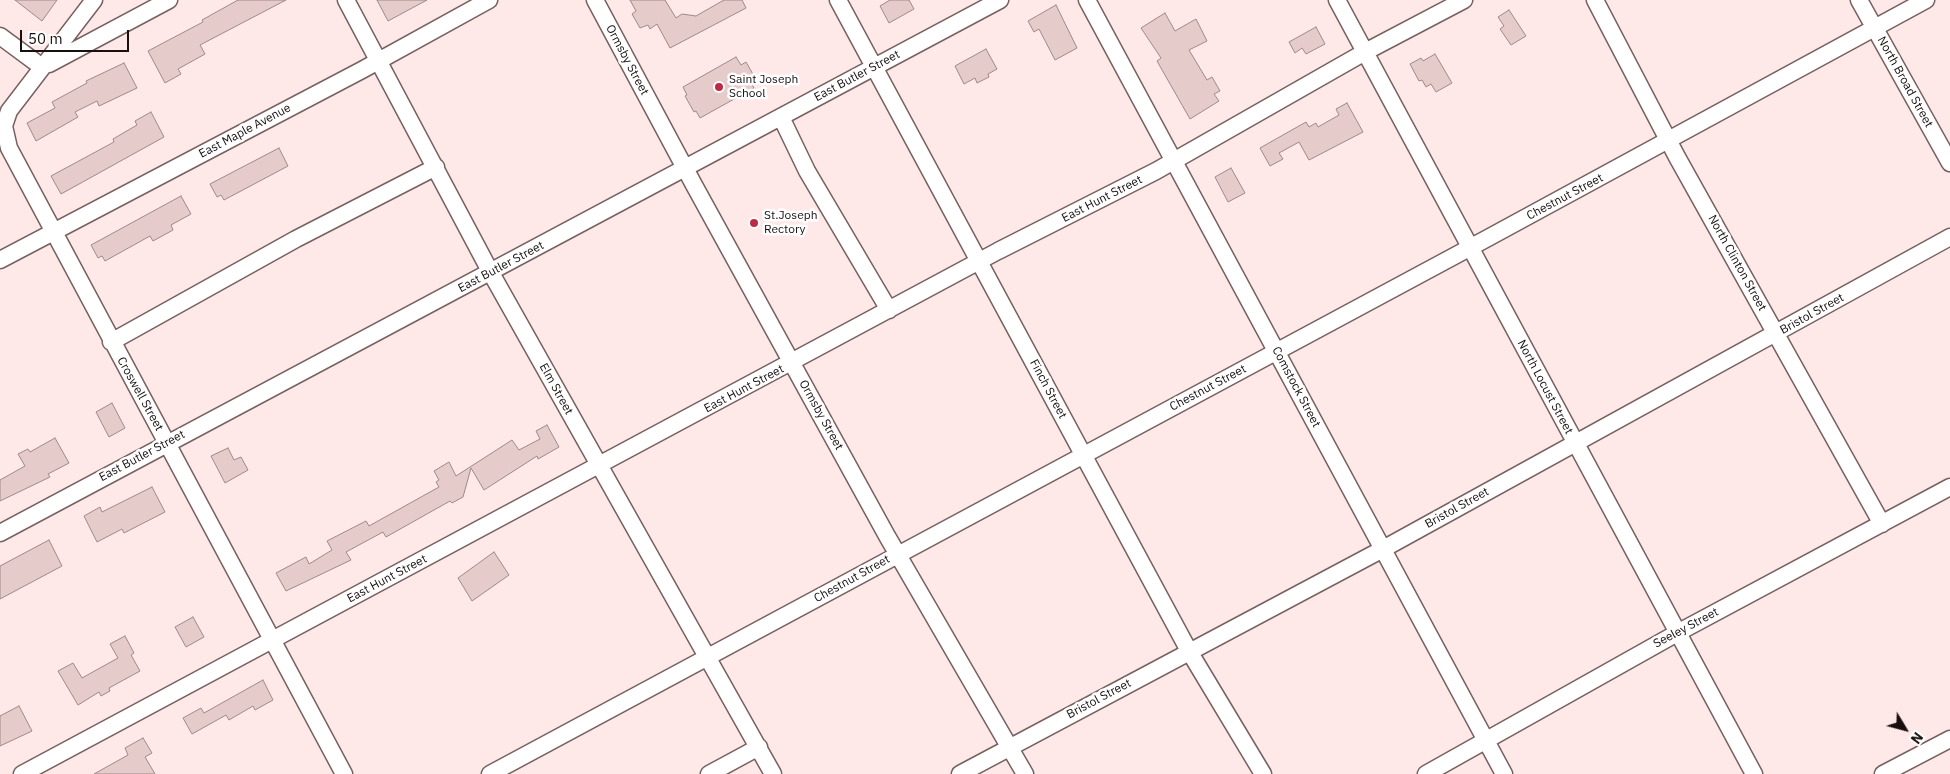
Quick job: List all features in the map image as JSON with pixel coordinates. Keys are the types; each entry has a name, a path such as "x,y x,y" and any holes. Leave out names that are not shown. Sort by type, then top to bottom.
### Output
{"street":[{"name":"Croswell Street","path":"94,0 9,111 4,126 8,148 344,774"},
{"path":"0,36 42,67 169,0"},
{"name":"Elm Street","path":"346,0 491,273 773,774"},
{"name":"East Maple Avenue","path":"0,260 489,0"},
{"name":"Ormsby Street","path":"595,0 898,554 1025,774"},
{"name":"Finch Street","path":"838,0 1189,651 1263,774"},
{"name":"East Butler Street","path":"0,532 491,273 1000,0"},
{"name":"Comstock Street","path":"1088,0 1504,774"},
{"name":"North Locust Street","path":"1337,0 1754,774"},
{"name":"East Hunt Street","path":"22,774 599,467 888,310 1174,162 1365,52 1464,0"},
{"name":"North Clinton Street","path":"1595,0 1668,140 1882,524"},
{"name":"North Broad Street","path":"1859,0 1950,163"},
{"name":"Chestnut Street","path":"490,774 1084,456 1926,0"},
{"path":"781,117 807,171 888,310"},
{"path":"111,342 296,239 436,167"},
{"name":"Bristol Street","path":"960,774 1384,549 1950,237"},
{"name":"Seeley Street","path":"1426,774 1679,632 1950,488"},
{"path":"1883,774 1950,739"},
{"path":"709,774 758,747"}],"building":[{"path":"15,0 57,0 42,21"},
{"path":"238,0 286,0 200,45 205,54 178,69 181,74 165,83 148,51 203,22 202,20"},
{"path":"377,0 427,0 388,21"},
{"path":"630,0 665,0 676,18 682,14 696,16 724,0 742,0 746,8 670,48 657,24 650,29 648,25 640,28 632,14 636,11"},
{"path":"890,0 909,0 914,9 889,23 880,6"},
{"path":"1056,5 1077,48 1055,60 1039,29 1034,32 1028,21"},
{"path":"1509,10 1526,36 1511,45 1500,29 1504,26 1498,17"},
{"path":"1165,13 1175,31 1196,19 1207,41 1189,50 1207,80 1212,77 1220,91 1214,94 1219,101 1190,119 1157,61 1161,58 1141,28"},
{"path":"1316,27 1325,44 1306,54 1302,48 1295,53 1289,42"},
{"path":"986,49 997,69 988,74 989,77 977,83 975,78 964,84 955,66"},
{"path":"1435,54 1452,83 1436,92 1431,84 1426,87 1422,80 1419,81 1410,64 1421,58 1423,61"},
{"name":"Saint Joseph School","path":"736,57 741,65 746,62 754,76 749,79 754,88 700,118 696,111 694,112 685,96 687,95 683,87"},
{"path":"124,63 137,88 99,106 97,101 75,112 78,117 36,141 27,123 55,108 52,102 87,83 86,81"},
{"path":"1347,103 1363,132 1309,160 1299,142 1279,153 1283,159 1270,166 1260,148 1306,122 1309,127 1316,123 1318,127 1339,115 1336,109"},
{"path":"151,112 164,137 61,194 51,176 114,142 113,139 137,125 135,121"},
{"path":"279,148 288,166 224,200 221,195 217,197 210,184"},
{"path":"1231,168 1245,193 1228,202 1215,177"},
{"path":"181,196 191,214 171,225 173,230 153,241 150,236 105,261 102,256 98,258 91,245"},
{"path":"112,403 125,428 109,437 96,412"},
{"path":"547,425 559,447 538,459 537,456 484,490 471,468 463,497 452,503 450,501 386,537 383,532 346,552 351,560 286,591 276,573 306,557 309,564 332,550 327,541 366,521 369,526 439,487 436,482 439,480 434,471 449,462 456,476 512,440 519,450 540,439 536,431"},
{"path":"55,438 69,463 48,474 50,477 0,501 0,480 25,466 18,454 28,449 30,452"},
{"path":"228,448 234,460 241,457 248,470 225,483 211,456"},
{"path":"152,487 165,512 124,533 122,529 97,542 84,516 100,507 102,512"},
{"path":"49,540 62,566 0,599 0,566"},
{"path":"494,552 509,575 472,601 458,578"},
{"path":"193,617 204,637 186,647 175,627"},
{"path":"125,636 134,653 131,655 140,671 109,688 110,691 101,696 99,692 78,705 58,671 73,663 82,678 118,658 110,644"},
{"path":"263,680 273,700 255,710 253,706 229,720 226,715 192,734 183,718 201,708 204,713"},
{"path":"19,706 32,731 0,746 0,716"},
{"path":"143,738 152,753 145,757 155,774 94,774 128,755 125,748"}],"place":[{"name":"Saint Joseph School","path":"719,87"},
{"name":"St.Joseph Rectory","path":"754,223"}]}
